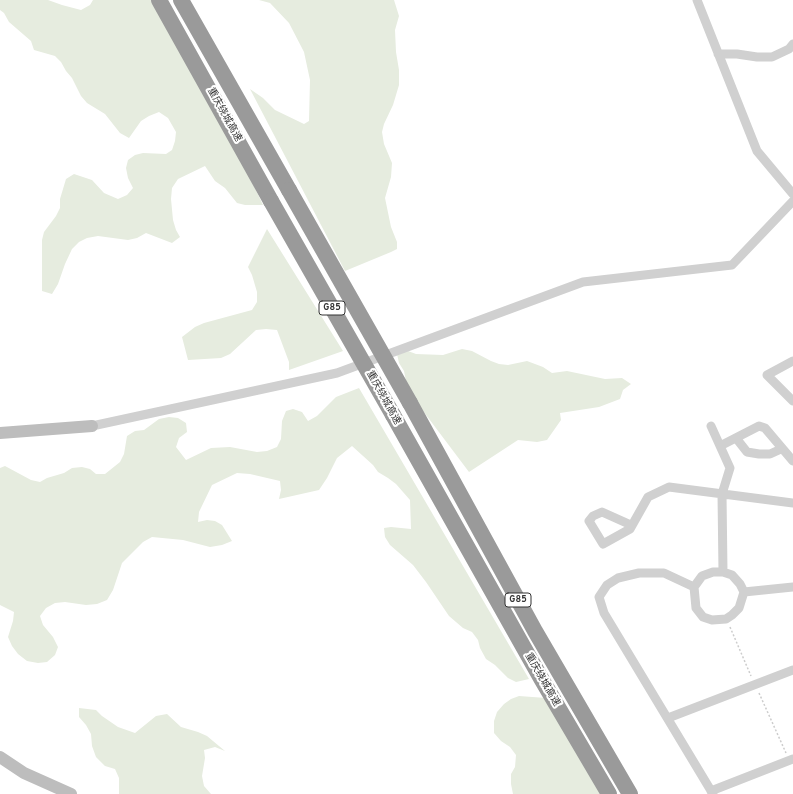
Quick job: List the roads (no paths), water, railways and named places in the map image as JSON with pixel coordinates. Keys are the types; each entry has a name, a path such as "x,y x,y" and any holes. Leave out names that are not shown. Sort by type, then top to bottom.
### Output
{"highway":[{"name":"重庆绕城高速","path":"159,0 538,674 609,794"},
{"name":"重庆绕城高速","path":"181,0 410,403 535,631 630,794"}],"street":[{"path":"697,0 756,151 793,194"},
{"path":"718,54 772,57 789,49 793,44"},
{"path":"0,433 92,426 337,373 583,282 732,265 793,201"},
{"path":"793,361 767,375 793,401"},
{"path":"710,426 730,468 722,494 723,572"},
{"path":"722,445 759,426 765,428 793,461"},
{"path":"736,438 747,452 770,454 781,448"},
{"path":"631,525 648,497 669,487 793,503"},
{"path":"713,572 723,572 732,575 740,584 744,592 739,608 732,615 726,619 712,620 703,616 696,608 694,587 702,576 713,572"},
{"path":"694,587 664,574 639,573 618,578 607,585 599,597 604,613 712,792 793,759"},
{"path":"744,592 793,587"},
{"path":"668,718 793,670"},
{"path":"0,758 24,773 71,794"}]}
